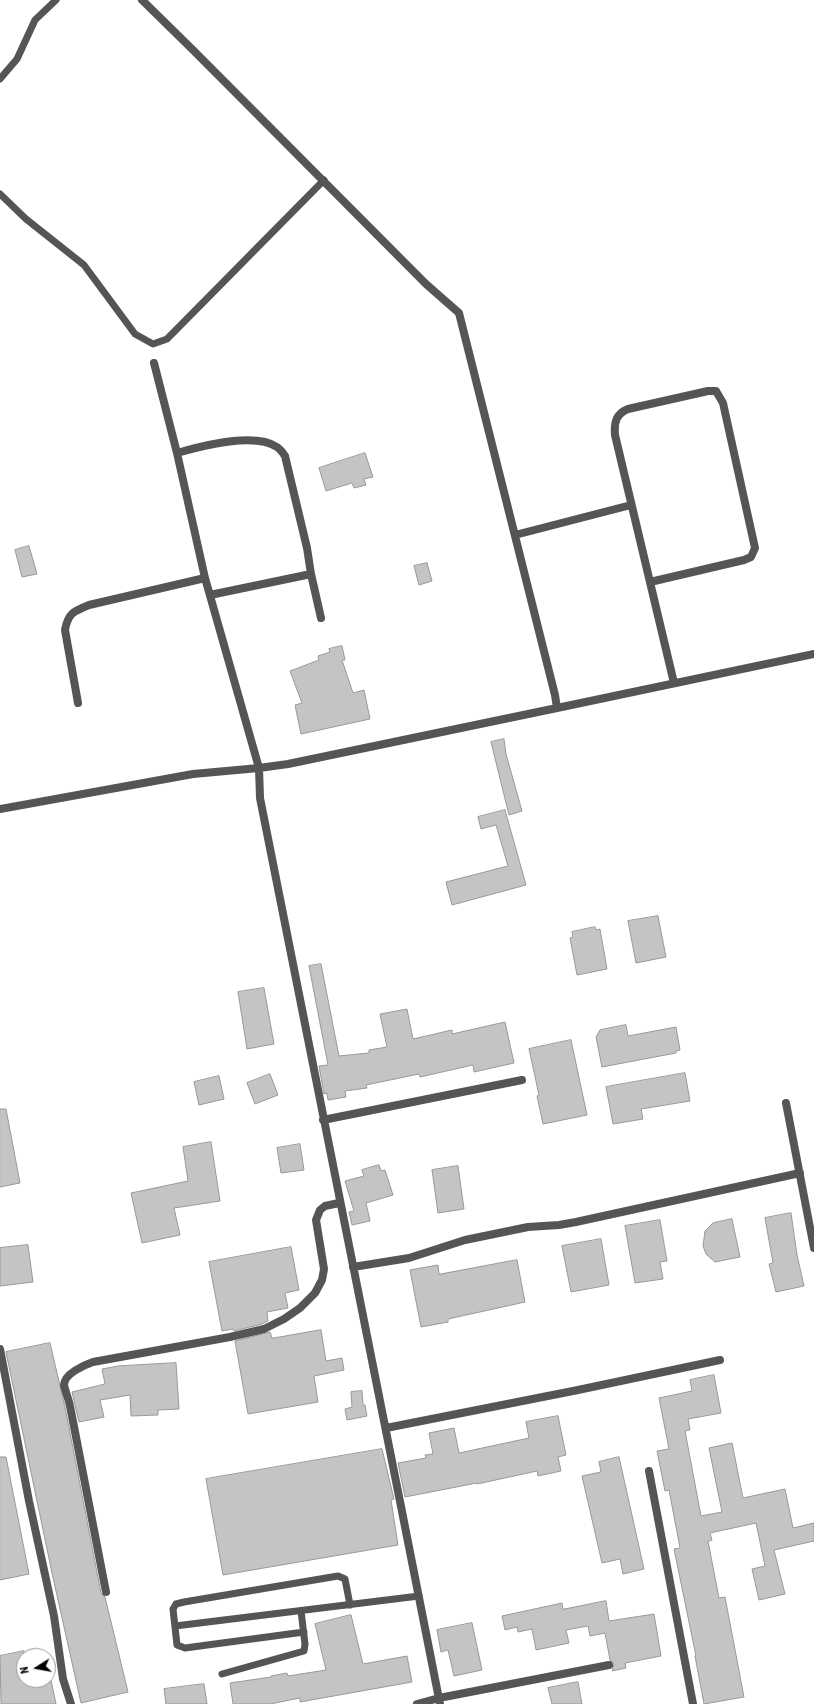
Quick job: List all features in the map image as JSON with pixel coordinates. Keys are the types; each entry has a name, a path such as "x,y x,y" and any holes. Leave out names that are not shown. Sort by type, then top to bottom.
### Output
{"street":[{"path":"142,0 324,180 426,284 459,313 516,535 557,708"},
{"path":"154,362 177,453 205,578 259,768 260,798 440,1701"},
{"path":"650,582 744,560 751,557 755,548 723,403 716,391 708,391 628,409 621,412 614,424 615,435 631,505 674,683"},
{"path":"177,453 235,441 267,443 278,447 285,456 307,548 321,618"},
{"path":"516,535 631,505"},
{"path":"210,595 311,574"},
{"path":"78,703 65,630 67,618 77,610 89,605 205,578"},
{"path":"0,809 193,774 288,764 814,654"},
{"path":"323,1120 522,1080"},
{"path":"786,1102 814,1248"},
{"path":"353,1267 409,1258 465,1240 528,1226 570,1223 800,1173"},
{"path":"106,1592 70,1406 64,1384 66,1378 80,1367 93,1362 230,1337 264,1329 284,1319 300,1308 315,1293 322,1280 324,1269 316,1220 320,1210 326,1206 340,1203"},
{"path":"0,1348 27,1494 54,1616 63,1679 71,1704"},
{"path":"386,1428 720,1360"},
{"path":"649,1471 694,1704"},
{"path":"417,1704 440,1701 609,1665"}],"lane":[{"path":"0,79 17,58 35,20 56,0"},
{"path":"0,194 26,219 84,265 135,334 153,344 167,339 324,180"},
{"path":"304,1632 185,1648 177,1645 173,1610 176,1604 338,1576 345,1579 350,1605"},
{"path":"175,1626 419,1596"},
{"path":"222,1674 299,1654 304,1651 305,1644 301,1611"}],"building":[{"path":"365,453 373,477 364,479 366,485 354,488 352,483 326,491 319,468"},
{"path":"29,546 37,574 22,577 15,550"},
{"path":"427,563 432,581 419,585 414,566"},
{"path":"342,646 345,660 342,660 353,693 364,690 370,719 301,734 295,705 302,703 290,671 319,660 318,656 330,652 329,649"},
{"path":"504,739 506,754 522,811 509,815 491,742"},
{"path":"505,810 526,885 452,905 446,882 508,866 496,825 481,829 478,817"},
{"path":"658,916 666,957 636,963 628,921"},
{"path":"595,927 596,930 600,929 607,969 577,975 570,938 573,937 572,932"},
{"path":"321,964 339,1056 369,1053 369,1050 387,1047 380,1014 407,1009 413,1039 452,1030 452,1034 505,1022 514,1063 474,1072 473,1065 420,1077 419,1074 366,1085 367,1088 345,1091 346,1097 328,1100 327,1093 324,1094 319,1066 328,1065 309,966"},
{"path":"264,988 274,1044 247,1049 238,992"},
{"path":"626,1025 628,1036 676,1027 680,1050 676,1051 676,1053 602,1067 596,1037 600,1030"},
{"path":"571,1040 587,1115 543,1124 537,1096 539,1095 529,1049"},
{"path":"685,1073 690,1101 641,1109 643,1119 613,1124 606,1087"},
{"path":"270,1074 278,1095 255,1104 247,1083"},
{"path":"219,1076 224,1099 199,1105 194,1082"},
{"path":"0,1109 6,1109 20,1183 0,1187"},
{"path":"211,1142 220,1201 174,1208 180,1235 142,1243 131,1193 188,1181 183,1147"},
{"path":"300,1144 304,1170 281,1173 277,1148"},
{"path":"379,1165 381,1171 385,1170 393,1195 366,1203 370,1221 352,1225 349,1212 354,1211 345,1181 364,1176 362,1170"},
{"path":"458,1166 464,1209 438,1213 432,1170"},
{"path":"791,1213 797,1255 804,1286 776,1292 769,1264 773,1263 765,1218"},
{"path":"732,1219 740,1257 715,1262 706,1254 703,1246 705,1231 713,1223"},
{"path":"660,1220 667,1261 660,1262 663,1279 635,1283 625,1226"},
{"path":"601,1239 609,1285 571,1292 562,1246"},
{"path":"28,1245 33,1282 0,1286 0,1248"},
{"path":"291,1247 299,1290 285,1293 288,1308 267,1312 268,1321 262,1324 234,1331 233,1329 222,1331 209,1262"},
{"path":"517,1260 525,1302 448,1319 448,1322 421,1327 410,1270 438,1265 439,1274"},
{"path":"321,1330 326,1361 342,1358 344,1370 314,1376 318,1402 248,1414 235,1341 270,1332 272,1338"},
{"path":"50,1343 65,1407 101,1593 105,1597 128,1692 81,1703 6,1352"},
{"path":"176,1363 179,1409 158,1410 158,1415 131,1416 130,1395 100,1400 104,1417 79,1422 72,1392 105,1384 102,1369 118,1366"},
{"path":"714,1375 721,1413 688,1419 690,1430 685,1431 701,1516 722,1512 709,1448 732,1443 743,1498 785,1489 793,1528 814,1523 814,1541 774,1550 785,1594 759,1600 752,1569 765,1566 756,1523 710,1533 712,1540 708,1541 719,1598 725,1597 744,1697 704,1704 696,1656 674,1549 680,1548 669,1490 665,1491 657,1451 669,1449 659,1398 692,1391 690,1380"},
{"path":"362,1391 363,1405 365,1405 367,1416 347,1420 345,1409 352,1407 351,1392"},
{"path":"558,1416 566,1455 558,1457 561,1471 538,1476 537,1471 405,1497 398,1463 426,1458 425,1455 433,1454 429,1433 454,1428 459,1453 529,1438 526,1422"},
{"path":"382,1449 394,1499 391,1500 398,1545 223,1575 206,1479"},
{"path":"0,1457 6,1457 29,1574 0,1580"},
{"path":"619,1457 644,1569 623,1574 620,1559 602,1563 582,1476 601,1472 599,1462"},
{"path":"606,1601 609,1621 654,1614 661,1656 625,1663 626,1668 612,1671 614,1664 610,1660 605,1633 590,1636 588,1626 566,1630 569,1643 536,1650 532,1629 518,1632 517,1627 505,1630 502,1616 562,1603 563,1609"},
{"path":"351,1615 363,1664 407,1656 412,1682 300,1702 300,1698 270,1704 233,1704 230,1683 287,1673 288,1676 326,1670 315,1624"},
{"path":"472,1623 482,1670 454,1676 448,1650 441,1652 437,1630"},
{"path":"16,1653 16,1688 53,1688 56,1704 1,1704 0,1656"},
{"path":"578,1682 582,1704 552,1704 548,1688"},
{"path":"204,1684 207,1704 166,1704 164,1689"}]}
